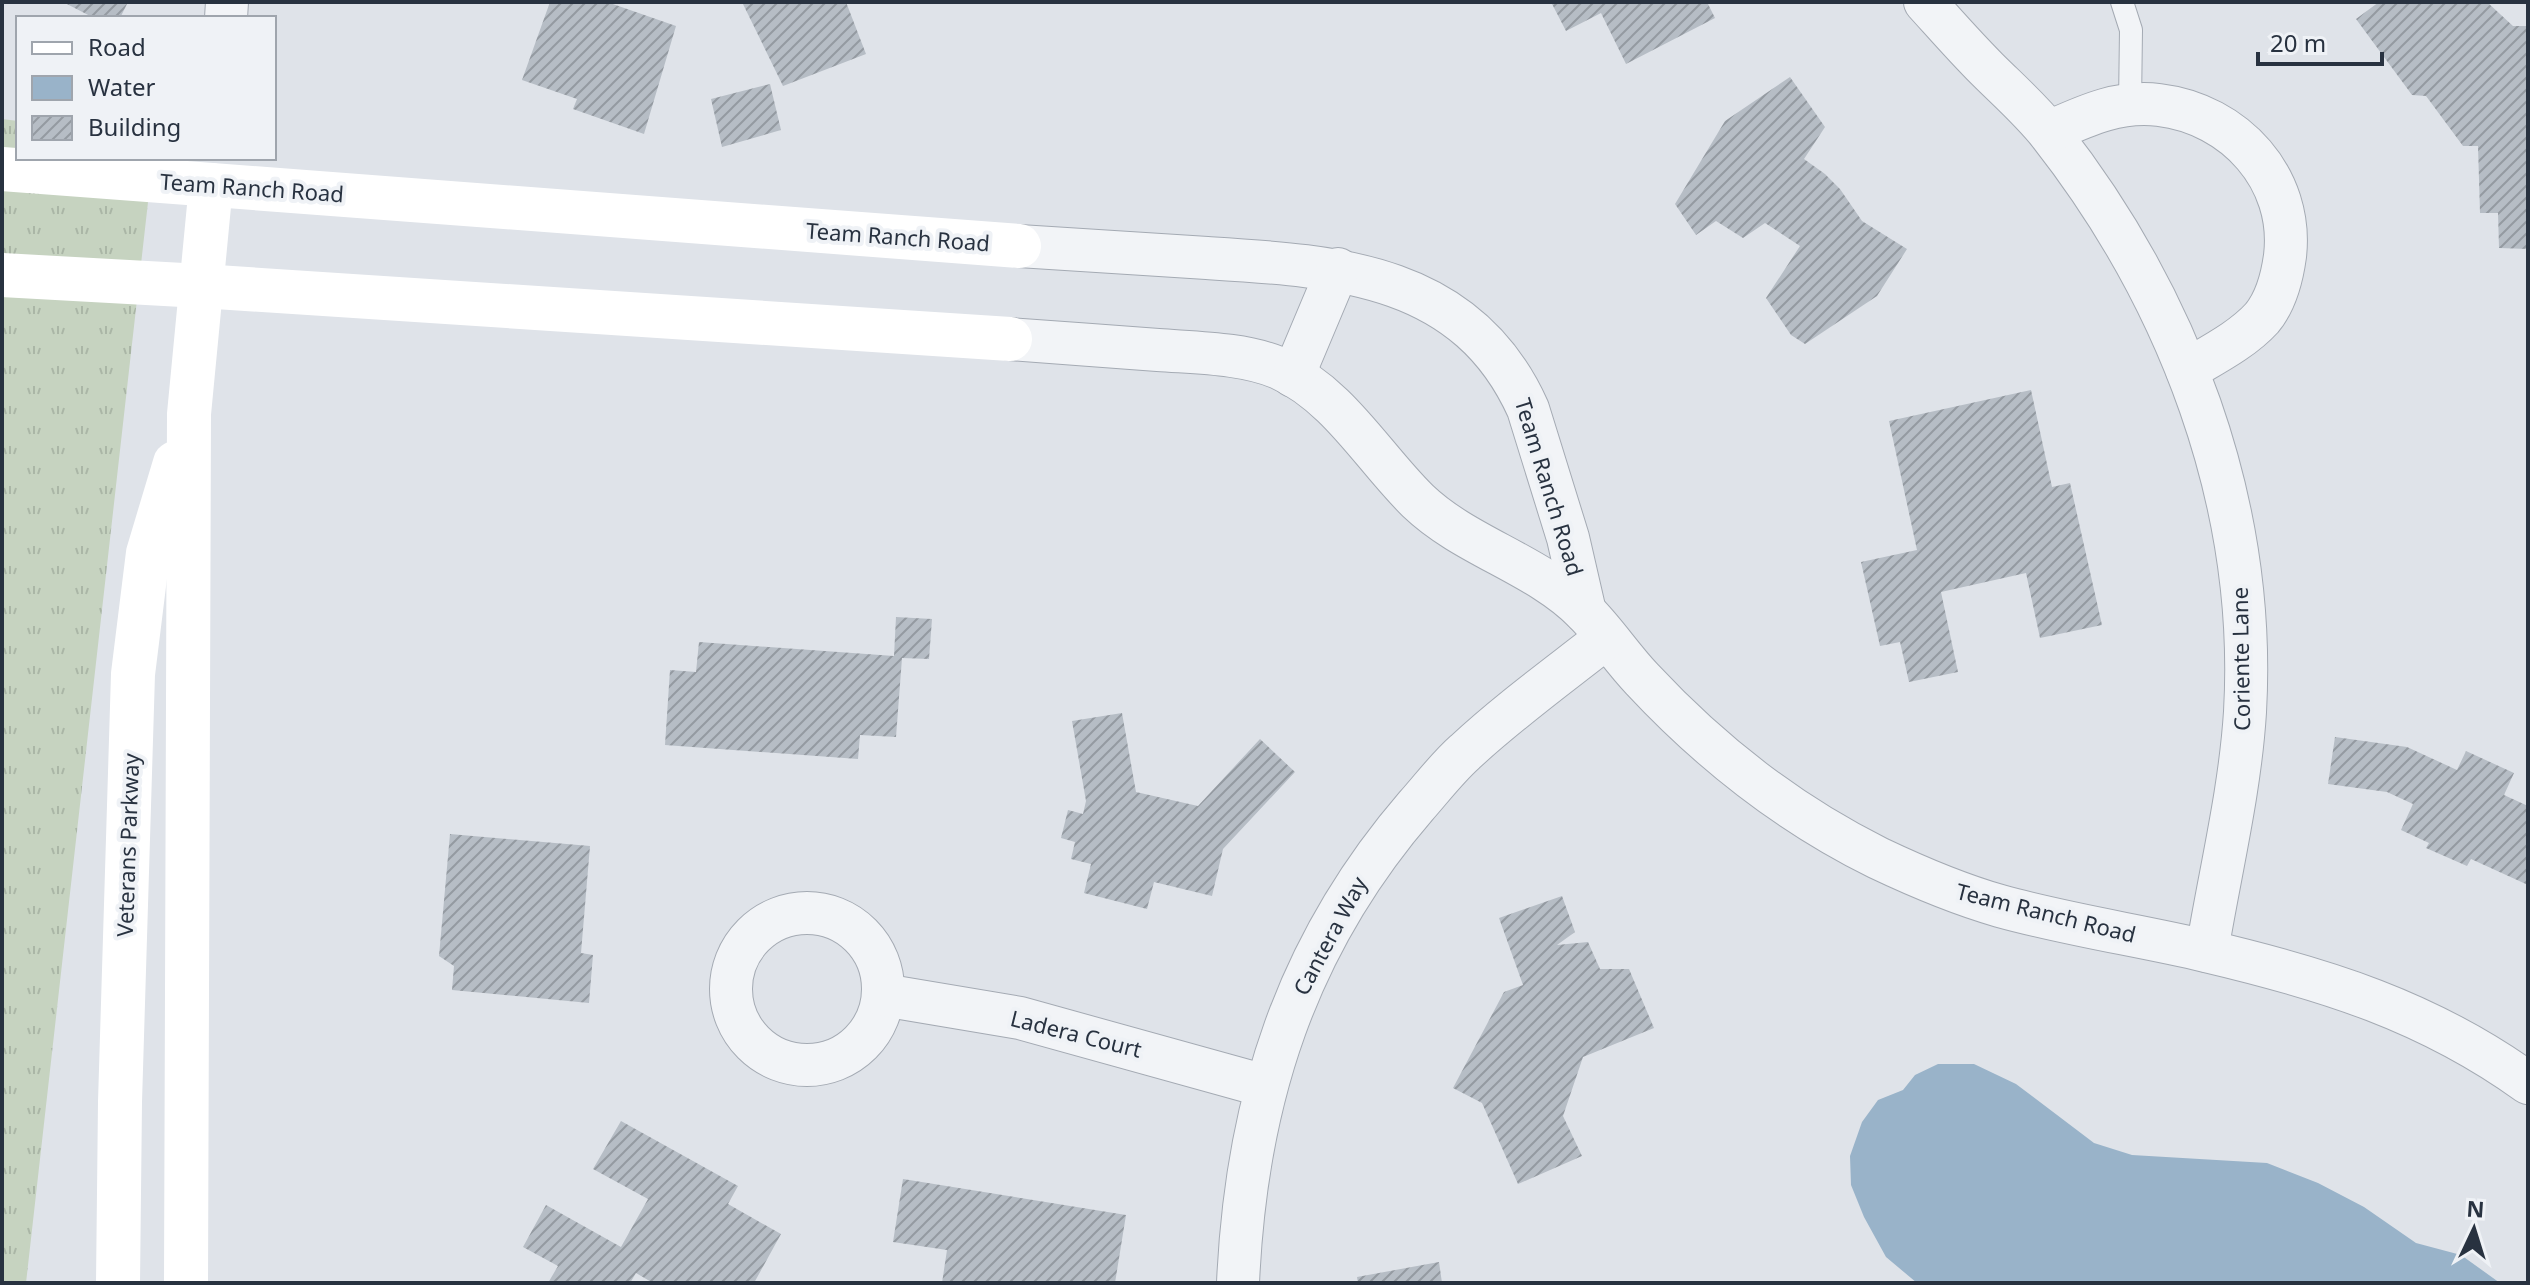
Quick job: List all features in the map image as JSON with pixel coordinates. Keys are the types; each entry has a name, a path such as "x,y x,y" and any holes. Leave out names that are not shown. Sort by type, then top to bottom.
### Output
{"street":[{"name":"Coriente Lane","path":"1925,2 2049,132 2094,194 2156,302 2187,370 2221,469 2235,539 2243,604 2245,661 2241,753 2207,951"},
{"path":"2049,132 2107,108 2130,104 2184,110 2209,120 2236,137 2268,171 2279,198 2286,247 2283,274 2275,298 2263,317 2247,332 2187,370"},
{"name":"Team Ranch Road","path":"2,169 212,171 1019,246 1286,263 1338,269 1389,283 1432,302 1481,340 1503,364 1519,389 1596,625"},
{"name":"Veterans Parkway","path":"186,1283 189,414 212,171"},
{"path":"1293,376 1338,269"},
{"name":"Team Ranch Road","path":"2,275 1010,339 1213,354 1253,360 1293,376 1318,393 1437,517 1537,577 1596,625 1674,713 1718,753 1806,817 1877,857 1945,888 2002,907 2207,951 2311,979 2420,1017 2471,1045 2528,1083"},
{"name":"Veterans Parkway","path":"118,1283 120,1086 133,674 148,553 189,414"},
{"name":"Cantera Way","path":"1238,1283 1246,1187 1265,1086 1285,1025 1343,903 1396,829 1464,752 1596,625"},
{"name":"Ladera Court","path":"883,995 1020,1018 1265,1086"}],"lane":[{"path":"2122,2 2131,30 2130,104"}],"green space":[{"path":"2,119 16,121 16,160 153,160 26,1283 2,1283"}],"water":[{"path":"1938,1064 1974,1064 2016,1084 2094,1143 2132,1155 2267,1163 2318,1183 2364,1207 2416,1243 2461,1255 2500,1283 1917,1283 1886,1257 1864,1217 1851,1185 1850,1156 1862,1122 1878,1100 1903,1090 1915,1075"}],"building":[{"path":"63,2 128,2 121,16 90,16"},
{"path":"550,2 607,2 676,26 644,134 573,109 577,99 522,80"},
{"path":"742,2 846,2 866,54 783,86"},
{"path":"1551,2 1707,2 1715,18 1626,64 1601,13 1566,31"},
{"path":"2379,2 2487,2 2513,26 2528,26 2528,249 2499,248 2498,213 2480,213 2478,146 2463,146 2426,96 2412,95 2356,19"},
{"path":"1790,77 1825,127 1804,159 1840,189 1862,221 1907,249 1877,296 1805,344 1791,335 1766,298 1800,246 1765,223 1743,238 1716,221 1696,235 1675,204 1725,121"},
{"path":"770,84 781,130 722,147 711,99"},
{"path":"2031,390 2052,487 2070,483 2102,625 2040,638 2026,573 1941,592 1958,672 1909,682 1900,642 1880,646 1861,562 1917,550 1889,421"},
{"path":"896,617 932,619 929,659 902,658 896,737 860,735 858,759 665,745 670,670 696,672 699,642 894,656"},
{"path":"1122,713 1136,792 1198,806 1260,739 1295,772 1223,849 1212,896 1154,882 1147,909 1084,893 1091,864 1071,859 1075,842 1061,838 1068,810 1083,814 1086,801 1072,721"},
{"path":"2335,737 2407,747 2457,770 2466,751 2514,773 2504,795 2528,806 2528,885 2471,859 2467,866 2426,848 2429,843 2401,830 2413,804 2387,792 2328,784"},
{"path":"450,834 590,846 581,953 593,955 589,1003 452,990 454,966 439,956"},
{"path":"1562,896 1575,932 1557,945 1588,942 1600,969 1629,969 1654,1028 1583,1057 1563,1116 1582,1156 1518,1184 1482,1103 1453,1088 1504,992 1523,985 1499,918"},
{"path":"621,1121 738,1186 728,1204 781,1234 754,1283 653,1283 636,1273 630,1283 548,1283 558,1266 523,1247 546,1205 621,1247 648,1199 593,1169"},
{"path":"903,1179 1126,1215 1115,1283 942,1283 947,1250 893,1242"},
{"path":"1439,1262 1442,1283 1358,1283 1357,1277"}]}
